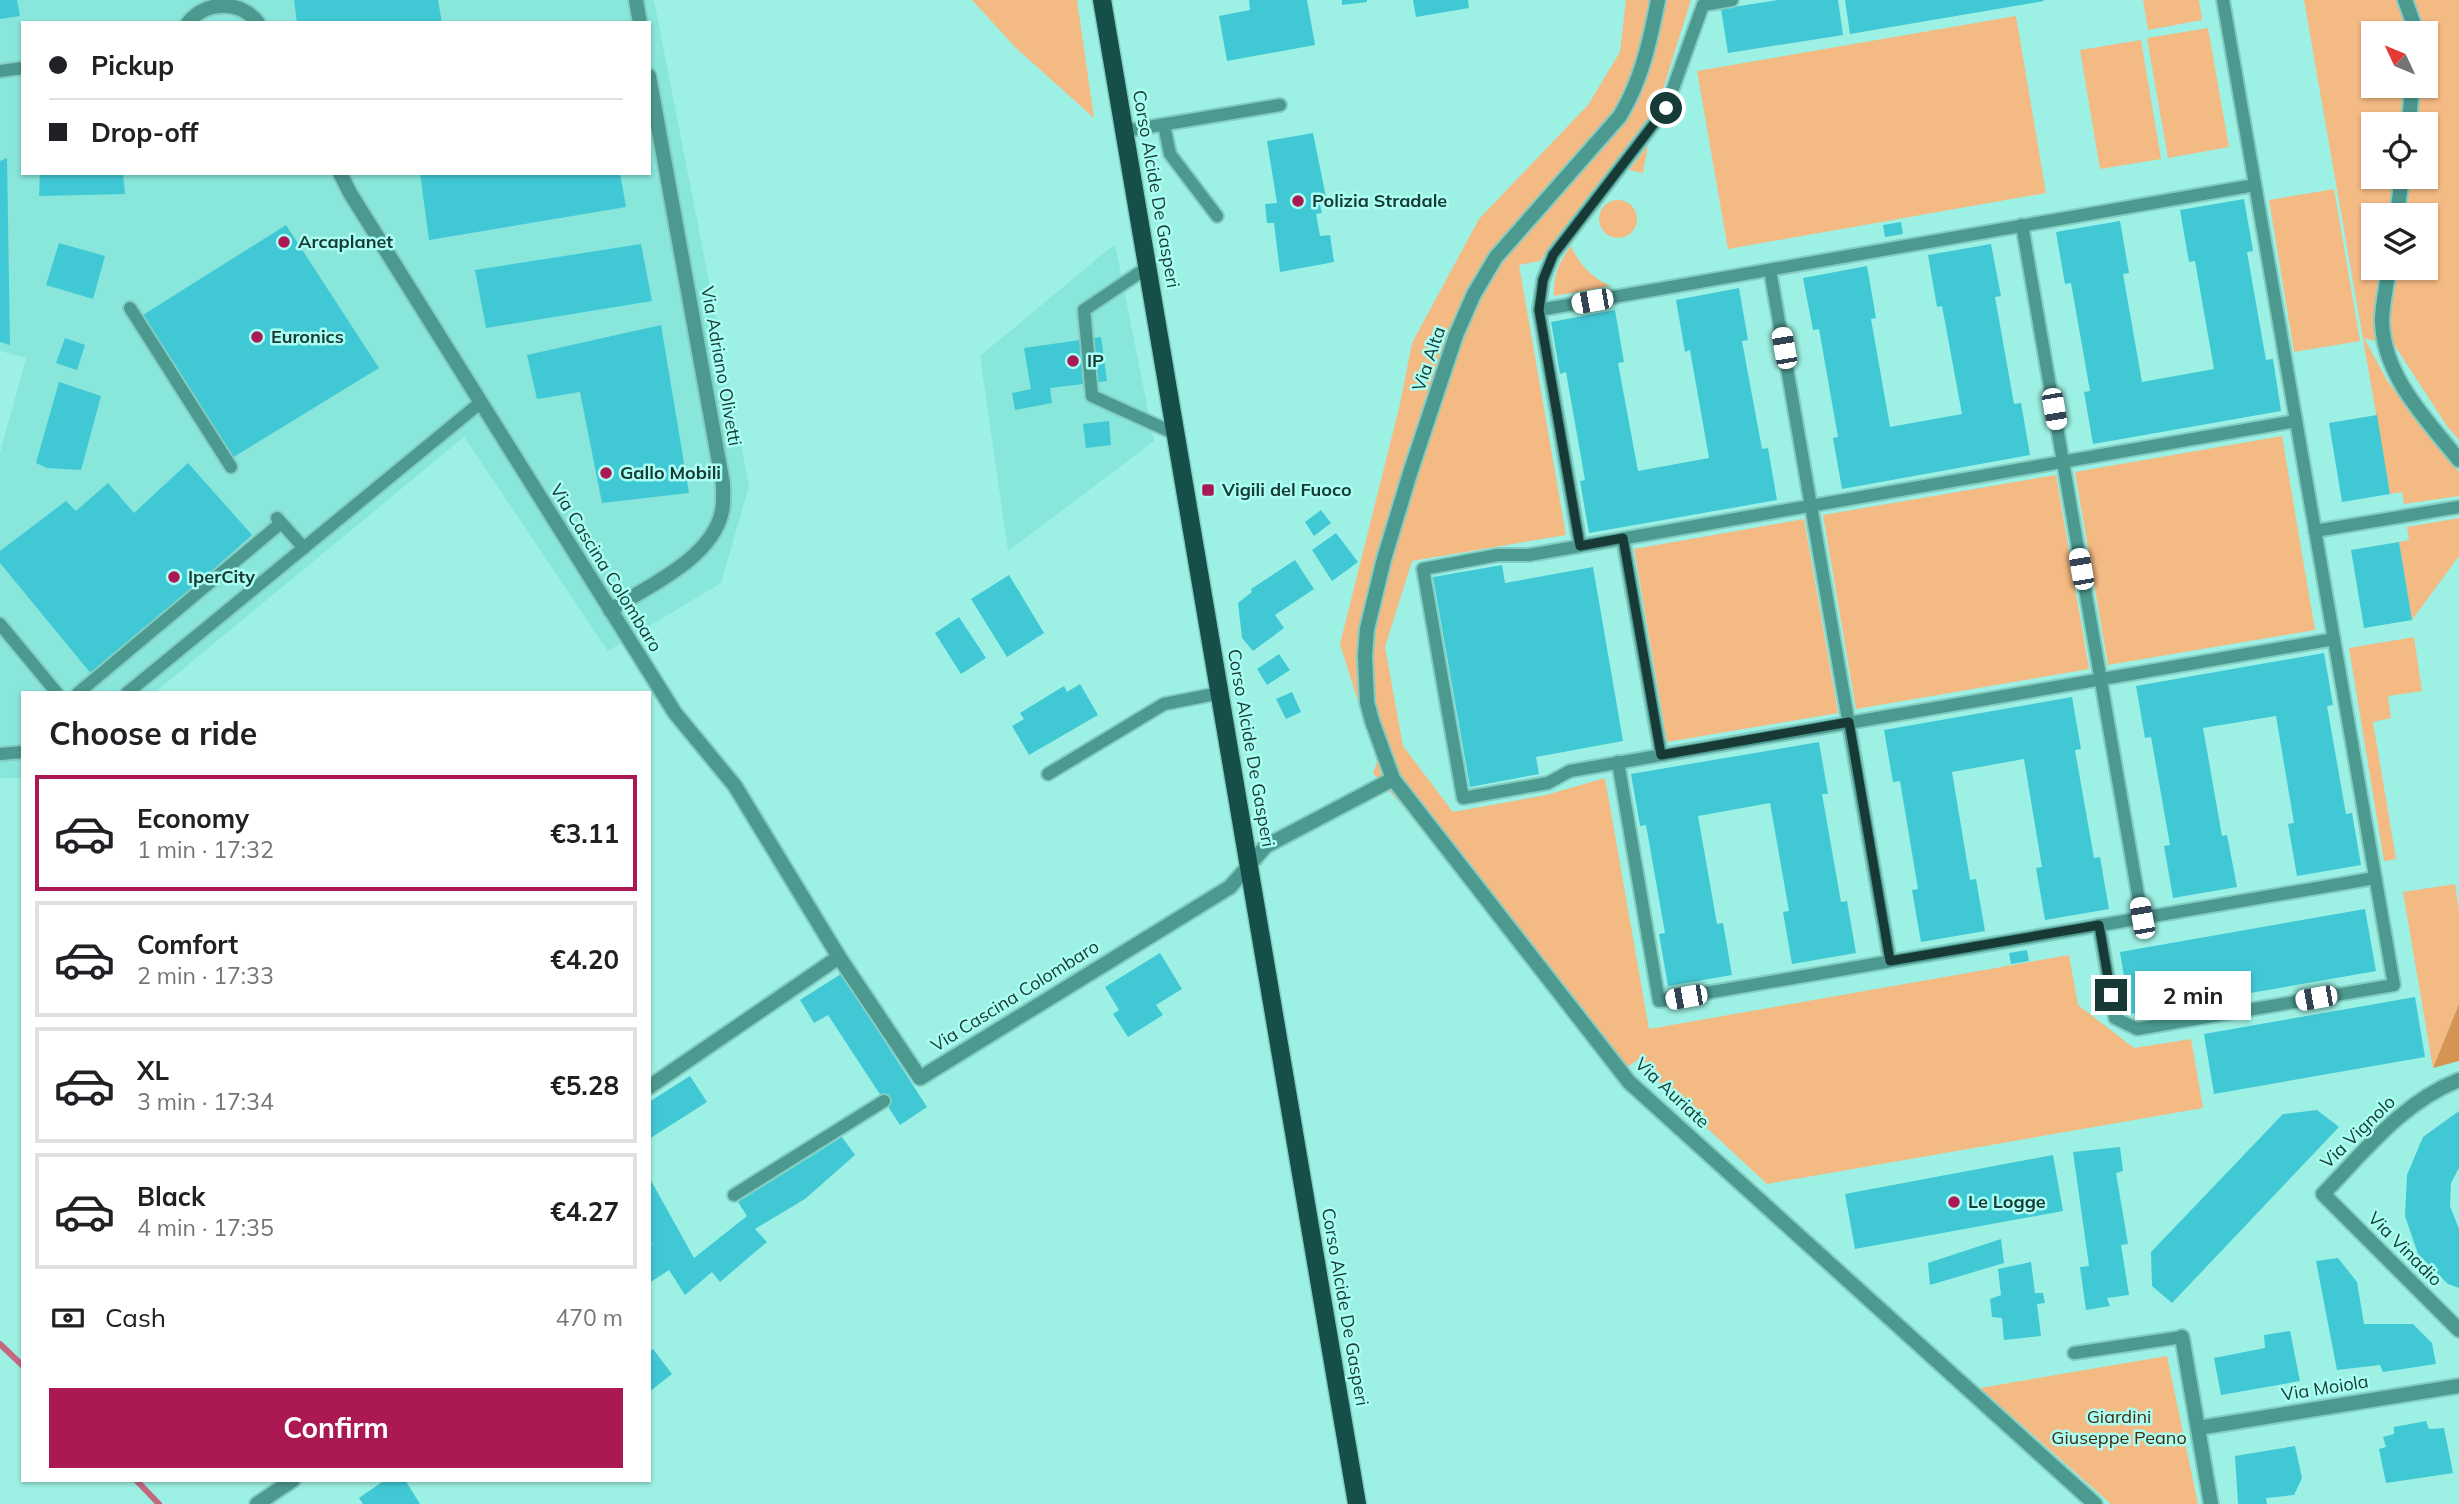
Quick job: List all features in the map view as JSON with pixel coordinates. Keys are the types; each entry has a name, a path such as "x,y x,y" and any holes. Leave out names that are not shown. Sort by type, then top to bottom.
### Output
{"main road":[{"name":"Corso Alcide De Gasperi","path":"1102,0 1357,1504"}],"street":[{"path":"255,0 258,21"},
{"path":"636,0 640,21"},
{"name":"Via Alta","path":"1393,779 1367,702 1367,629 1384,559 1452,347 1474,294 1496,257 1620,116 1634,94 1643,70 1658,0"},
{"path":"2405,0 2413,21"},
{"path":"194,12 210,3 228,1 245,8 257,21"},
{"name":"Via Adriano Olivetti","path":"610,610 691,559 709,539 722,512 723,484 651,87"},
{"name":"Via Cascina Colombaro","path":"334,175 350,193"},
{"name":"Via Cascina Colombaro","path":"341,175 480,403 675,713 735,786 915,1080 1230,887 1249,864"},
{"path":"2387,280 2382,321 2388,360 2414,402 2459,460"},
{"path":"1249,864 1266,846 1393,779"},
{"name":"Via Auriate","path":"1393,779 1629,1082 2095,1504"},
{"path":"651,1086 839,957"},
{"name":"Via Vignolo","path":"2323,1194 2395,1119 2419,1101 2459,1080"},
{"name":"Via Vinadio","path":"2323,1194 2459,1330"},
{"path":"2182,1338 2211,1504"},
{"name":"Via Moiola","path":"2198,1428 2459,1387"},
{"path":"257,1504 290,1482"}],"lane":[{"path":"1580,546 1539,310 1543,280 1553,255 1666,108 1703,5 1732,0"},
{"path":"2099,925 2115,1018 2137,1029 2394,985 2223,0"},
{"path":"0,71 21,68"},
{"path":"1124,131 1280,105"},
{"path":"1164,125 1170,154 1217,216"},
{"path":"1539,310 2255,185"},
{"path":"2022,225 2142,918"},
{"path":"1148,267 1084,310 1092,396 1176,434"},
{"path":"1770,270 1890,961"},
{"path":"130,307 231,467"},
{"path":"129,691 480,403"},
{"path":"2296,421 1529,555 1498,555 1423,569 1464,798 1548,783 1570,771 1618,762 2333,639"},
{"path":"2315,531 2459,507"},
{"path":"93,689 279,521 304,548"},
{"path":"1623,538 1661,755"},
{"path":"0,624 55,691"},
{"path":"1048,774 1164,704 1220,693"},
{"path":"0,754 21,752"},
{"path":"1618,762 1659,1001 2375,878"},
{"path":"734,1195 884,1101"},
{"path":"2074,1353 2182,1338"}],"shaded area":[{"path":"0,0 654,0 749,486 721,583 608,651 464,437 156,691 21,691 21,778 0,778 0,453 26,358 0,351"},
{"path":"1115,244 1154,441 1008,551 980,356"},
{"path":"2459,1004 2459,1061 2433,1068"}],"green space":[{"path":"972,0 1077,0 1094,118 1015,47"},
{"path":"1626,0 1691,0 1658,105 1540,261 1519,265 1566,535 1412,561 1385,647 1403,746 1453,812 1546,795 1605,778 1649,1029 2069,955 2078,1005 2134,1048 2191,1039 2203,1108 1767,1184 1665,1089 1640,1058 1616,1075 1400,803 1373,773 1377,762 1340,644 1400,404 1412,343 1479,219 1588,105 1620,52"},
{"path":"2143,0 2199,0 2202,20 2148,30"},
{"path":"2304,0 2459,0 2459,440 2395,346 2364,338 2388,382 2459,472 2459,496 2404,504 2402,492 2390,494"},
{"path":"2016,16 2046,193 1728,249 1697,71"},
{"path":"2208,28 2229,147 2168,158 2147,38"},
{"path":"2141,40 2161,159 2100,169 2080,50"},
{"path":"1648,145 1643,173 1629,170"},
{"path":"2334,189 2360,341 2294,352 2269,200"},
{"path":"1618,200 1631,206 1637,219 1631,232 1618,238 1605,232 1599,219 1605,206"},
{"path":"1571,246 1587,270 1610,286 1554,296 1558,270"},
{"path":"2282,436 2315,630 2108,665 2075,472"},
{"path":"2056,475 2089,669 1856,709 1823,515"},
{"path":"2459,518 2459,556 2412,620 2399,542 2409,540 2407,527"},
{"path":"1804,519 1838,713 1667,742 1634,549"},
{"path":"2414,637 2422,691 2388,696 2391,718 2373,722 2396,859 2384,861 2349,648"},
{"path":"2455,884 2459,911 2459,1004 2433,1068 2403,892"},
{"name":"Giardini Giuseppe Peano","path":"2167,1356 2198,1504 2111,1504 1980,1388"}],"building":[{"path":"0,0 17,0 20,16 0,19"},
{"path":"294,0 438,0 442,21 297,21"},
{"path":"1249,0 1307,0 1315,45 1227,61 1219,16 1250,10"},
{"path":"1342,0 1367,0 1367,2 1342,5"},
{"path":"1413,0 1468,0 1469,8 1416,17"},
{"path":"1778,0 1838,0 1843,35 1728,53 1721,9"},
{"path":"1845,0 2043,0 2044,1 1850,34"},
{"name":"Polizia Stradale","path":"1313,133 1326,197 1318,198 1322,213 1316,214 1320,236 1330,235 1334,262 1280,272 1274,223 1267,223 1265,204 1277,203 1267,141"},
{"path":"7,158 10,345 0,342 0,161"},
{"path":"40,175 123,175 125,194 39,196"},
{"path":"420,175 620,175 626,207 429,240"},
{"path":"2244,199 2253,251 2247,252 2266,360 2273,359 2281,411 2093,444 2084,392 2090,391 2071,283 2065,284 2056,232 2120,221 2129,273 2123,274 2142,382 2214,369 2195,261 2189,262 2180,210"},
{"path":"1901,222 1903,234 1885,237 1883,225"},
{"path":"286,225 379,368 232,458 143,315"},
{"path":"59,243 105,256 93,299 46,285"},
{"path":"641,244 652,301 486,328 475,270"},
{"path":"1991,244 2001,296 1995,297 2014,404 2021,403 2030,455 1842,489 1833,438 1838,437 1819,329 1813,330 1803,278 1867,266 1876,318 1871,319 1890,427 1962,414 1942,306 1937,307 1928,255"},
{"path":"1739,288 1748,340 1742,341 1762,449 1768,448 1777,500 1589,533 1580,481 1585,480 1566,372 1560,374 1551,322 1615,310 1624,362 1618,363 1638,471 1709,458 1690,350 1685,352 1676,300"},
{"path":"661,325 689,493 602,503 580,392 537,399 527,355"},
{"path":"1101,337 1107,381 1050,388 1052,403 1015,410 1012,393 1031,389 1024,348"},
{"path":"65,338 85,345 77,370 56,363"},
{"path":"59,382 101,396 81,470 47,468 36,463"},
{"path":"2377,415 2390,494 2342,502 2329,423"},
{"path":"1109,421 1111,445 1086,448 1083,424"},
{"path":"188,463 252,535 93,676 0,563 0,551 66,501 76,511 108,483 134,513"},
{"path":"1321,510 1331,523 1314,536 1305,522"},
{"path":"1336,533 1358,562 1332,581 1312,550"},
{"path":"2399,542 2412,620 2364,628 2351,550"},
{"path":"1295,560 1314,589 1275,615 1284,628 1253,651 1242,638 1238,603 1252,592 1251,589"},
{"path":"1502,565 1505,583 1593,567 1623,741 1536,757 1539,774 1470,787 1433,577"},
{"path":"1009,575 1044,633 1007,657 971,599"},
{"path":"959,617 986,658 961,674 935,633"},
{"path":"2324,653 2333,705 2327,706 2346,814 2352,813 2361,865 2297,876 2288,824 2294,823 2276,716 2203,728 2222,836 2227,835 2237,887 2173,898 2164,846 2170,845 2151,737 2145,738 2136,686"},
{"path":"1279,654 1290,670 1267,685 1257,669"},
{"path":"1080,684 1098,715 1029,755 1012,726 1024,719 1020,713 1064,686 1067,692"},
{"path":"1292,692 1301,712 1286,719 1276,699"},
{"path":"2072,697 2081,749 2075,750 2094,858 2100,857 2109,909 2045,920 2036,868 2042,867 2024,759 1952,772 1970,880 1976,879 1985,931 1921,942 1912,890 1918,889 1900,781 1893,782 1884,730"},
{"path":"1819,742 1828,794 1822,794 1841,902 1847,901 1856,953 1792,964 1783,912 1789,911 1770,803 1698,816 1717,924 1723,923 1732,975 1668,986 1659,934 1665,933 1646,825 1640,826 1631,774"},
{"path":"2365,909 2376,971 2130,1014 2120,952"},
{"path":"2027,950 2029,961 2011,964 2009,953"},
{"path":"1160,953 1182,989 1156,1005 1163,1015 1128,1037 1113,1014 1119,1010 1105,987"},
{"path":"841,974 927,1107 900,1125 828,1015 814,1023 800,1000"},
{"path":"2415,997 2425,1057 2214,1094 2204,1034"},
{"path":"690,1076 707,1102 651,1138 651,1101"},
{"path":"2317,1110 2339,1127 2172,1303 2152,1286 2151,1252 2283,1114"},
{"path":"2459,1111 2459,1168 2451,1183 2450,1206 2459,1229 2459,1288 2448,1284 2418,1254 2405,1216 2407,1175 2423,1137"},
{"path":"842,1137 855,1155 805,1199 755,1229 767,1242 720,1282 712,1272 685,1295 669,1270 651,1282 651,1181 694,1258 747,1216 738,1202"},
{"path":"2120,1147 2123,1171 2116,1173 2128,1244 2121,1245 2129,1295 2107,1298 2110,1306 2086,1310 2080,1267 2089,1266 2073,1152"},
{"name":"Le Logge","path":"2053,1155 2063,1211 1855,1249 1845,1194"},
{"path":"2001,1239 2004,1263 1930,1285 1928,1263"},
{"path":"2338,1258 2357,1282 2364,1324 2413,1324 2432,1343 2436,1364 2383,1372 2380,1365 2337,1370 2316,1261"},
{"path":"2031,1262 2035,1293 2043,1293 2045,1303 2037,1304 2041,1336 2004,1340 2002,1318 1992,1317 1990,1299 2001,1295 1998,1269"},
{"path":"2290,1331 2300,1381 2221,1395 2214,1358 2265,1348 2264,1335"},
{"path":"653,1349 672,1374 651,1390"},
{"path":"2426,1421 2429,1429 2444,1428 2453,1473 2386,1483 2379,1449 2386,1447 2383,1437 2394,1434 2394,1427"},
{"path":"2295,1446 2302,1478 2294,1495 2266,1498 2267,1504 2238,1504 2235,1456"},
{"path":"382,1482 406,1482 420,1504 363,1504 359,1498"}],"waterway":[{"path":"0,1344 21,1364"},
{"path":"138,1482 159,1504"}],"place":[{"name":"Polizia Stradale","path":"1298,201"},
{"name":"Arcaplanet","path":"284,242"},
{"name":"Euronics","path":"257,337"},
{"name":"IP","path":"1073,361"},
{"name":"Gallo Mobili","path":"606,473"},
{"name":"Vigili del Fuoco","path":"1208,490"},
{"name":"IperCity","path":"174,577"},
{"name":"Le Logge","path":"1954,1202"}],"route":[{"path":"1666,108 1553,255 1543,280 1539,310 1580,546 1623,538 1661,755 1849,722 1890,961 2099,925 2111,995"}]}
